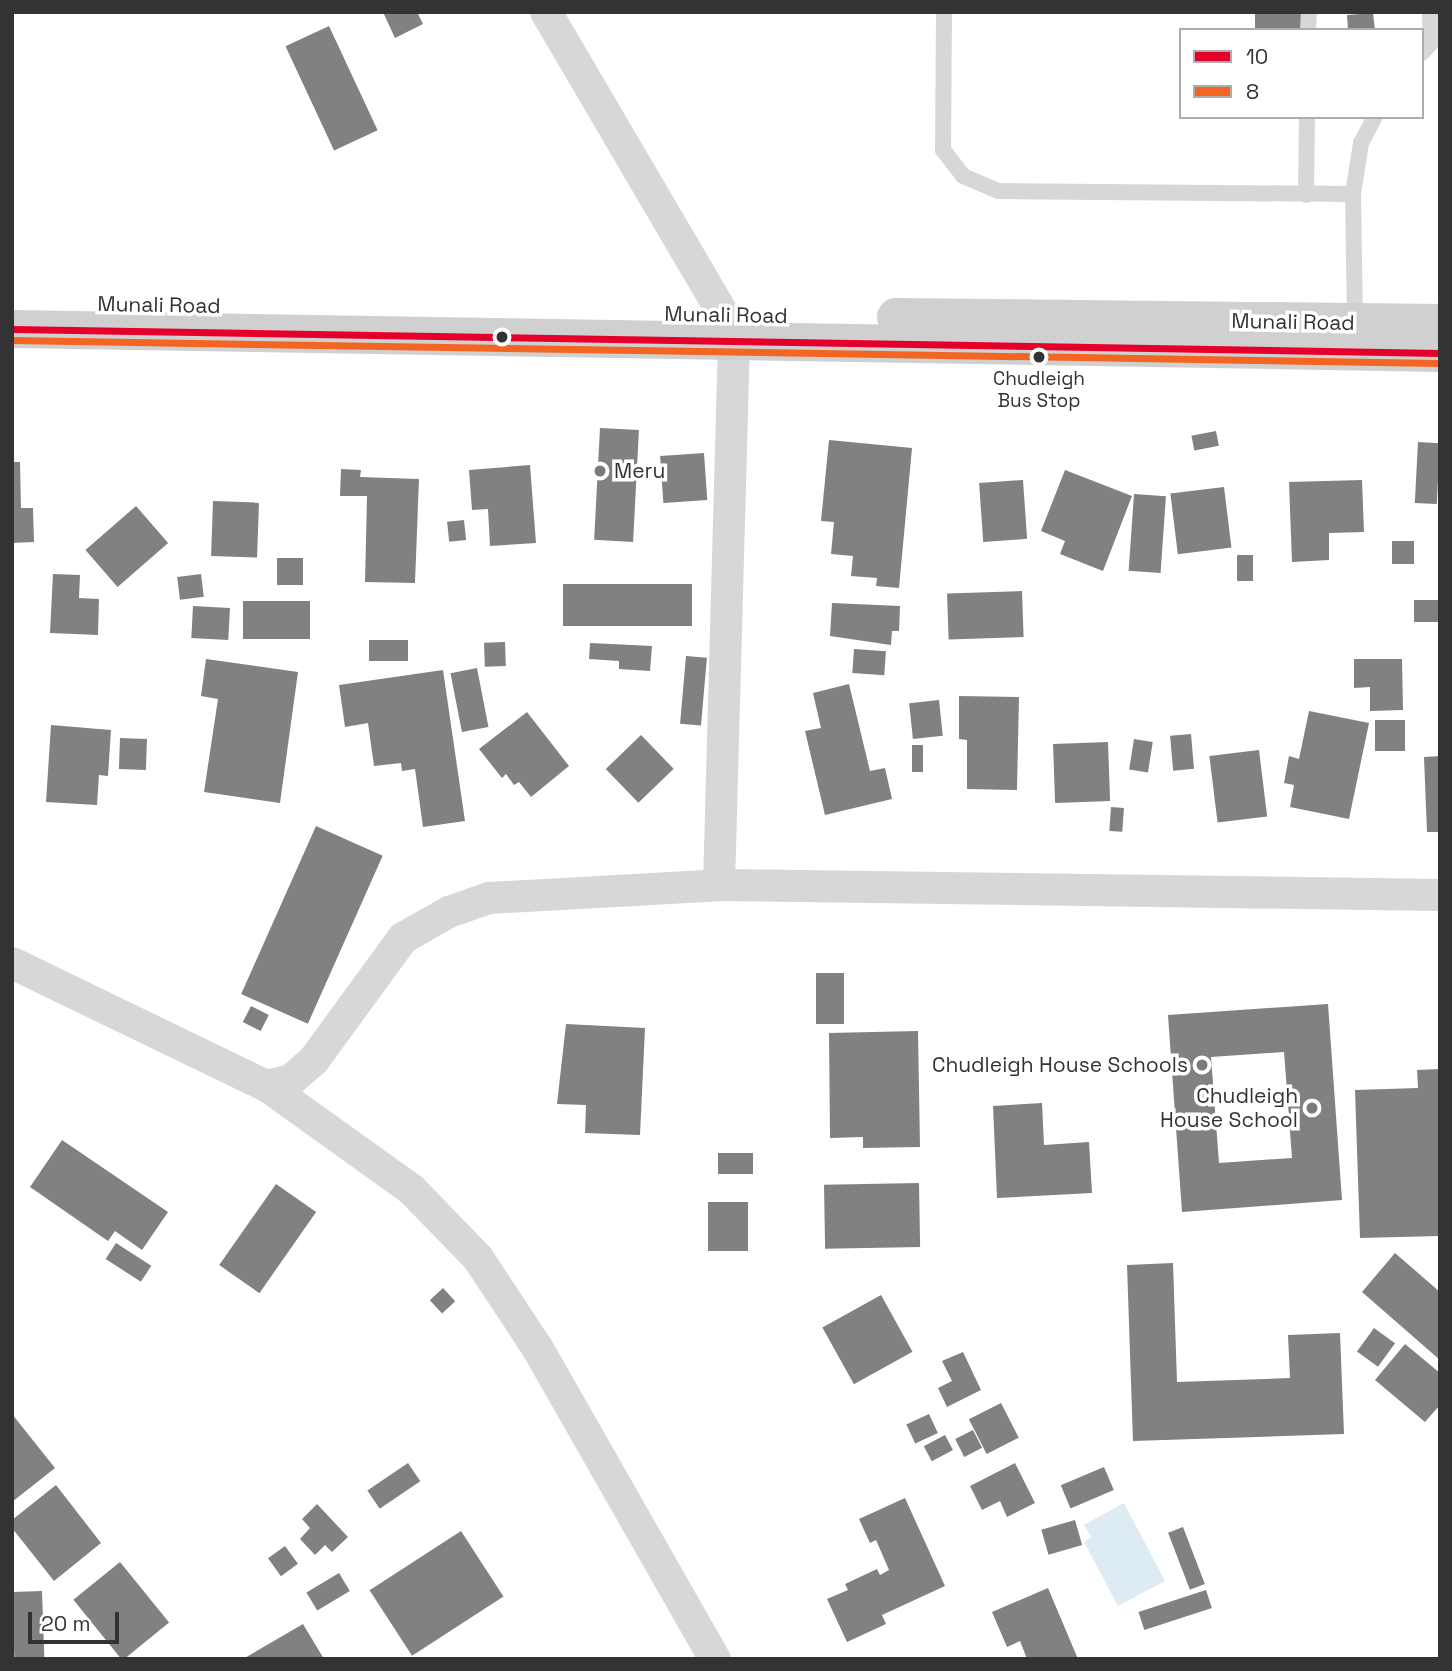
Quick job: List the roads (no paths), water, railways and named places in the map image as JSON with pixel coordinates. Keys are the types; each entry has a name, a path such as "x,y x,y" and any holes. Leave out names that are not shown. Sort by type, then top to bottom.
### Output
{"main road":[{"name":"Munali Road","path":"12,303 1440,353"},
{"name":"Munali Road","path":"12,330 1440,323"}],"street":[{"path":"546,12 729,328 719,884"},
{"path":"267,1086 291,1080 314,1060 403,938 449,912 489,898 719,884 1440,895"},
{"path":"12,963 267,1086 412,1190 478,1258 538,1349 715,1659"}],"lane":[{"path":"944,12 943,150 963,176 998,191 1353,194"},
{"path":"1424,51 1431,43 1430,12"},
{"path":"1306,195 1307,119"},
{"path":"1355,322 1353,194 1361,143 1375,119"}],"place":[{"name":"Chudleigh Bus Stop","path":"1039,357"},
{"name":"Meru","path":"600,471"},
{"name":"Chudleigh House Schools","path":"1202,1065"},
{"name":"Chudleigh House School","path":"1312,1108"}]}
